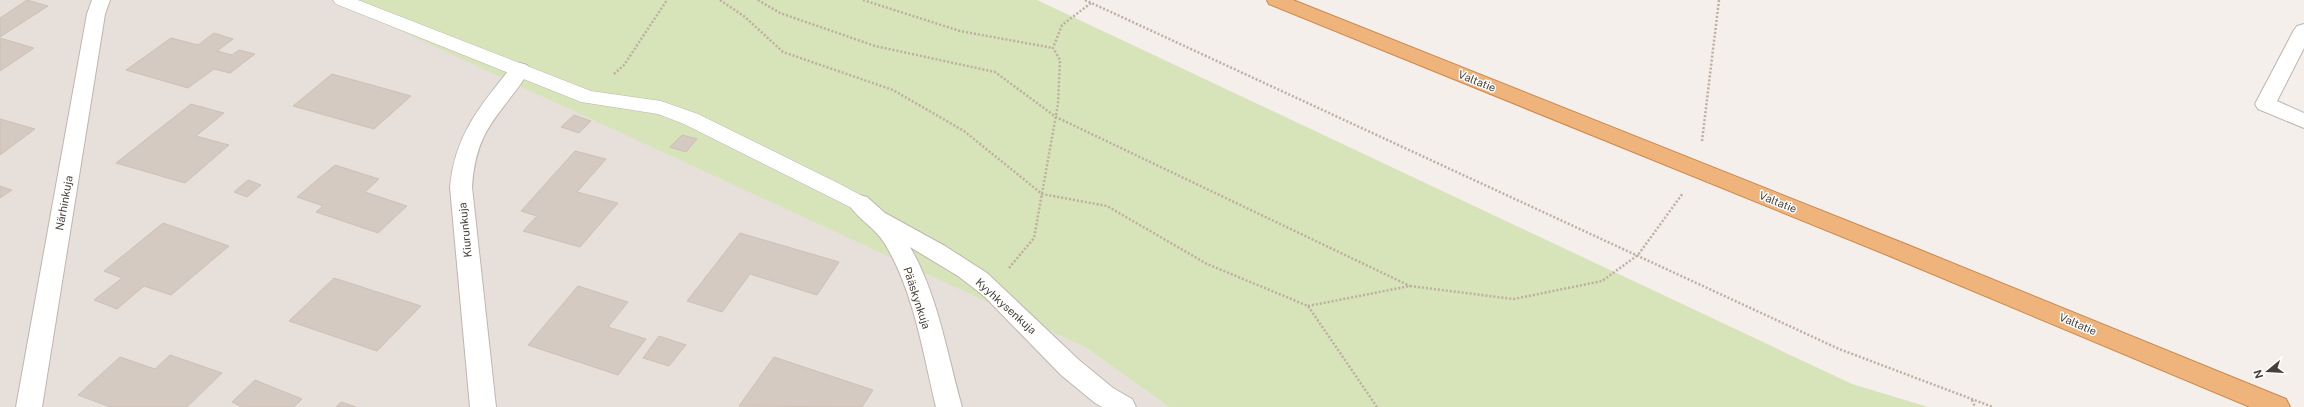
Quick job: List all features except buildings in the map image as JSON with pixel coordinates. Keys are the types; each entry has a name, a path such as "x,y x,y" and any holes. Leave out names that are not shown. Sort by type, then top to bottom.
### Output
{"highway":[{"name":"Valtatie","path":"1276,0 1900,251 2277,407"}],"street":[{"name":"Närhinkuja","path":"29,407 96,14 101,0"},
{"path":"2304,30 2265,104 2304,121"},
{"name":"Kiurunkuja","path":"483,407 461,187 463,170 470,141 484,118 520,70"},
{"name":"Pääskynkuja","path":"859,204 879,219 903,255 917,290 949,407"},
{"name":"Kyyhkysenkuja","path":"879,219 958,265 991,290 1077,374 1110,400 1122,407"}],"lane":[{"path":"342,0 588,97 661,108 690,119 831,188 859,204"}],"path":[{"path":"588,97 624,65 667,0"},
{"path":"720,0 744,17 782,52 893,90 964,131 1042,194 1107,206 1207,264 1308,306 1377,407"},
{"path":"758,0 780,13 875,46 995,72 1056,117 1410,286"},
{"path":"862,0 960,30 1053,48 1060,60 1056,117 1034,238 991,290"},
{"path":"1085,0 1838,349 1994,407"},
{"path":"1308,306 1410,286 1514,299 1602,281 1638,255 1699,170 1719,0"},
{"path":"1053,48 1062,25 1092,3"},
{"path":"1972,400 1975,407"}],"shaded area":[{"path":"0,0 386,0 1085,347 1169,407 0,407"}],"green space":[{"path":"334,0 1037,0 1852,384 1928,407 1169,407 1085,347"}]}
